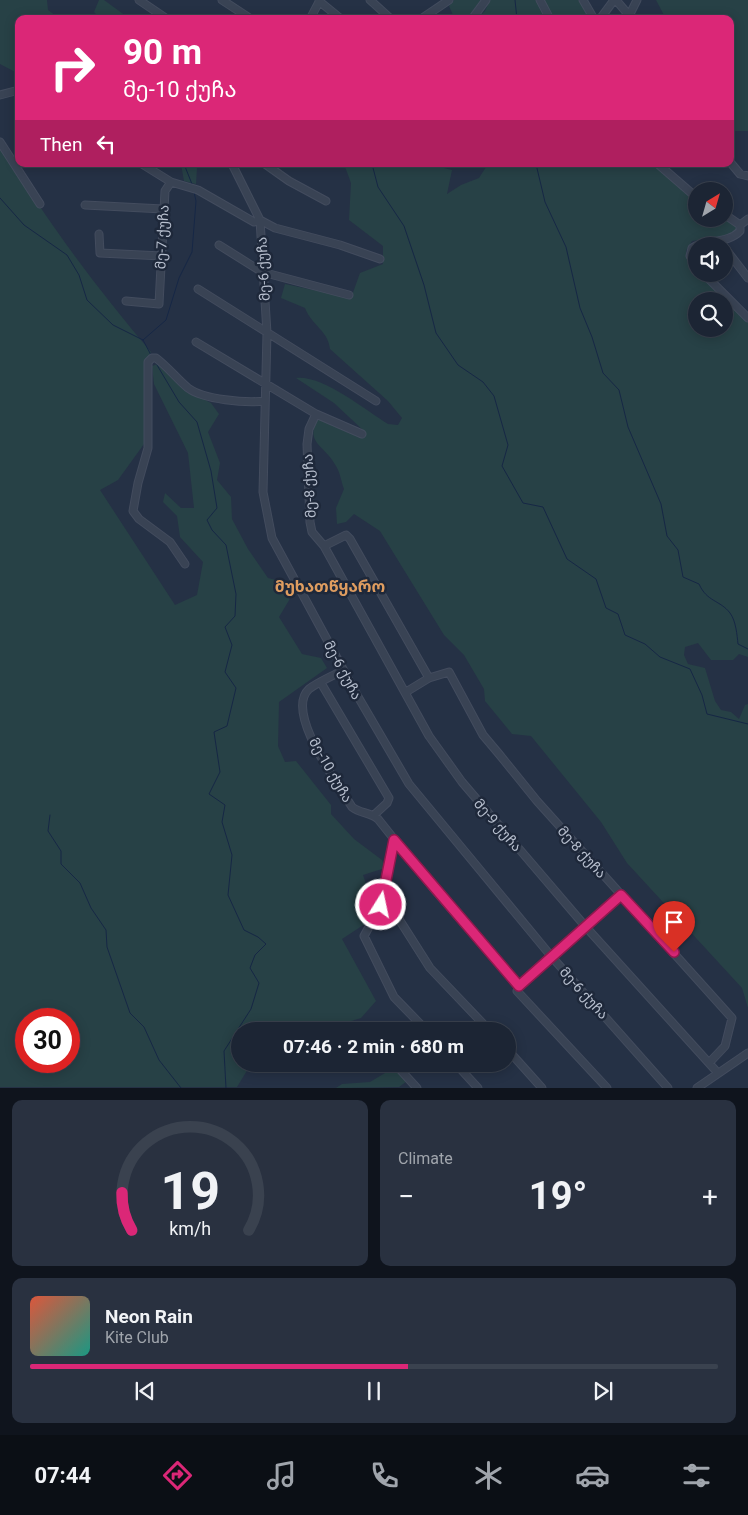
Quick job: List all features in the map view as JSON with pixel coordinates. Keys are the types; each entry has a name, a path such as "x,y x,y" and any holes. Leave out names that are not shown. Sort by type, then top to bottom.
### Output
{"street":[{"path":"139,0 161,15"},
{"path":"222,0 245,15"},
{"path":"312,15 320,0 337,15"},
{"path":"370,0 387,15"},
{"path":"427,15 449,0"},
{"path":"475,15 486,0"},
{"path":"540,0 548,15"},
{"path":"583,0 592,15"},
{"path":"603,15 615,0 627,13 631,12 637,0"},
{"path":"0,95 15,91"},
{"path":"0,142 15,165"},
{"path":"16,167 40,204"},
{"path":"147,167 171,182 198,190 254,222 260,220 275,228 340,245 380,259"},
{"name":"მე-6 ქუჩა","path":"234,167 260,220 267,333 263,492 269,528 282,556 343,670 408,784 551,956 668,1088"},
{"path":"269,167 289,181 326,201"},
{"path":"661,167 688,190"},
{"path":"734,167 740,174 748,176"},
{"name":"მე-7 ქუჩა","path":"126,301 159,304 163,210 165,191 171,182"},
{"path":"85,205 163,210"},
{"path":"733,237 738,234 740,225 748,219"},
{"path":"733,220 740,225"},
{"path":"99,234 100,253 162,256"},
{"path":"219,245 262,272 348,295"},
{"path":"733,257 747,274"},
{"path":"712,282 748,318"},
{"path":"198,289 376,402"},
{"path":"196,342 316,414 362,434"},
{"path":"186,564 170,542 139,519 133,511 138,483 148,448 148,362 152,358 156,358 190,389 201,394 228,400 265,401"},
{"name":"მე-8 ქუჩა","path":"316,414 309,429 307,444 310,522 312,532 324,546"},
{"path":"324,546 342,536 346,535 350,539 429,678"},
{"name":"მე-9 ქუჩა","path":"324,546 429,736 462,782 585,926 717,1072"},
{"name":"მე-10 ქუჩა","path":"343,670 310,689 305,695 302,712 306,728 352,807 359,813 374,815"},
{"name":"მე-8 ქუჩა","path":"406,692 429,678 449,672 483,735 537,801 732,1018 725,1046 710,1063"},
{"path":"321,683 389,798 374,815 519,986"},
{"path":"394,840 381,905 364,936 394,998 418,1022"},
{"path":"383,894 430,968 481,1022"},
{"path":"607,1088 517,991 519,986 551,956 621,895"},
{"path":"696,1088 717,1072 748,1053"},
{"path":"516,1059 542,1088"},
{"path":"402,1072 417,1088"},
{"path":"463,1072 478,1088"}],"green space":[{"path":"0,0 47,0 48,10 55,15 15,15 15,72 0,64"},
{"path":"99,0 104,0 125,15 97,15 94,12"},
{"path":"454,0 481,0 470,15 453,15 449,6"},
{"path":"490,0 537,0 545,15 481,15"},
{"path":"543,0 581,0 590,15 552,15"},
{"path":"656,0 748,0 748,131 734,131 734,15 664,15"},
{"path":"0,143 52,225 110,302 151,352 144,363 144,444 118,480 100,490 175,605 197,595 203,562 180,537 177,516 163,502 165,493 181,508 194,508 188,453 154,384 152,366 158,364 186,390 211,403 219,414 208,432 220,463 217,480 231,497 232,519 248,549 268,578 289,583 294,592 279,617 302,654 321,658 327,668 279,702 278,746 285,762 296,761 331,805 331,814 354,839 382,860 385,868 363,875 375,910 371,920 342,939 376,1001 361,1018 348,1022 231,1022 231,1072 246,1072 237,1087 0,1087"},
{"path":"182,167 196,167 196,184 184,181"},
{"path":"345,167 440,167 452,170 447,194 461,185 479,178 486,167 659,167 688,193 688,228 732,228 733,222 736,224 738,229 730,235 688,237 688,248 686,251 688,257 688,282 709,282 719,292 688,292 688,337 733,337 733,306 748,321 748,657 739,654 733,660 711,660 698,643 685,647 684,655 688,664 705,668 715,701 721,710 731,712 739,719 745,705 748,704 748,1008 742,988 627,863 601,822 531,736 512,734 485,701 484,689 464,655 444,635 380,531 354,514 346,522 337,524 336,508 344,489 336,466 315,439 313,433 314,426 318,418 359,435 364,431 334,403 296,378 319,382 331,388 388,424 398,425 402,418 388,401 330,349 323,332 305,308 281,298 285,284 351,298 360,273 383,264 383,246 349,220 351,183"},
{"path":"387,1072 399,1072 407,1081 399,1087 336,1088 342,1084 370,1082"}],"waterway":[{"path":"515,0 517,15"},
{"path":"185,167 192,184"},
{"path":"373,167 378,187 404,226 424,285 436,333 458,365 483,382 494,396 508,445 502,466 523,503 543,507 567,559 596,579 606,608 618,614 625,635 645,644 660,657 690,669 702,695 707,714 748,724"},
{"path":"537,167 545,202 566,247 580,308 592,337 603,373 619,390 628,427 661,504 667,536 678,550 683,577 699,584 710,598 730,613 735,624 738,644 748,649"},
{"path":"143,340 166,320 179,278 192,252 196,201 194,192"},
{"path":"0,198 24,225 67,255 79,275 87,300 113,325 143,340 151,355"},
{"path":"157,365 179,402 197,422 211,471 217,508 207,520 212,530 226,545 236,594 235,616 225,627 232,645 225,672 236,688 227,726 214,732 220,772 209,794 225,805 222,822 232,855 228,895 244,930 258,937 266,944 255,955 250,968 259,983 251,1009 224,1051 226,1088"},
{"path":"50,815 48,831 61,851 61,864 80,883 91,908 106,930 107,947 130,1013 144,1027 159,1060 181,1088"}],"district":[{"name":"მუხათწყარო","path":"330,586"}],"route":[{"path":"381,905 394,840 433,888 519,986 621,895 674,952"}]}
